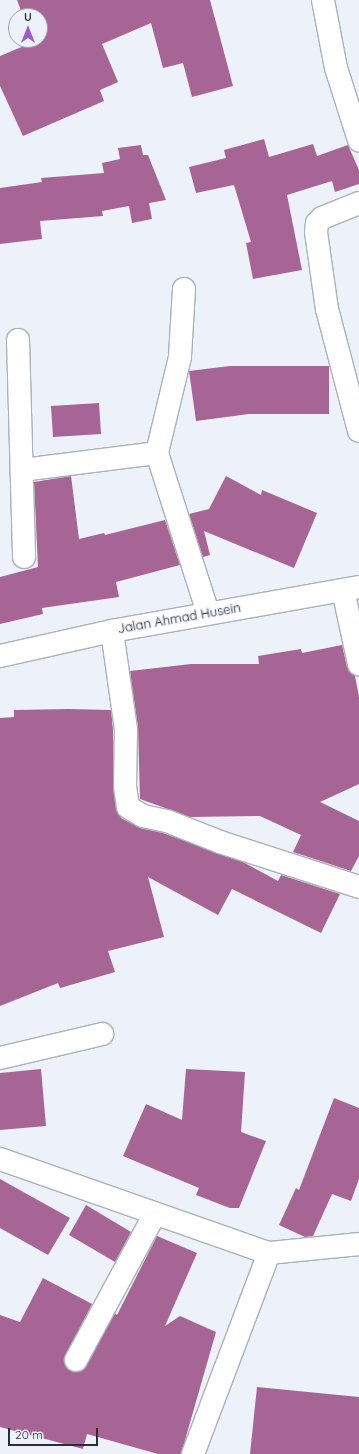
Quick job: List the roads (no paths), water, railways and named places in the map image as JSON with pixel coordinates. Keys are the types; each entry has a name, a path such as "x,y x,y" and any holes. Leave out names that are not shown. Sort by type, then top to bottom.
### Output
{"street":[{"path":"323,0 336,68 359,140"},
{"path":"359,203 322,218 317,223 316,232 327,308 359,431"},
{"path":"184,289 180,357 157,453 208,613"},
{"path":"18,340 24,557"},
{"path":"22,470 157,453"},
{"path":"351,589 359,664"},
{"name":"Jalan Ahmad Husein","path":"0,656 112,631 351,589"},
{"path":"112,631 126,729 125,786 128,807 143,816 167,821 220,842 359,887"},
{"path":"0,1058 102,1034"},
{"path":"0,1159 269,1253 359,1244"},
{"path":"76,1360 155,1214"},
{"path":"193,1454 269,1253"}]}
